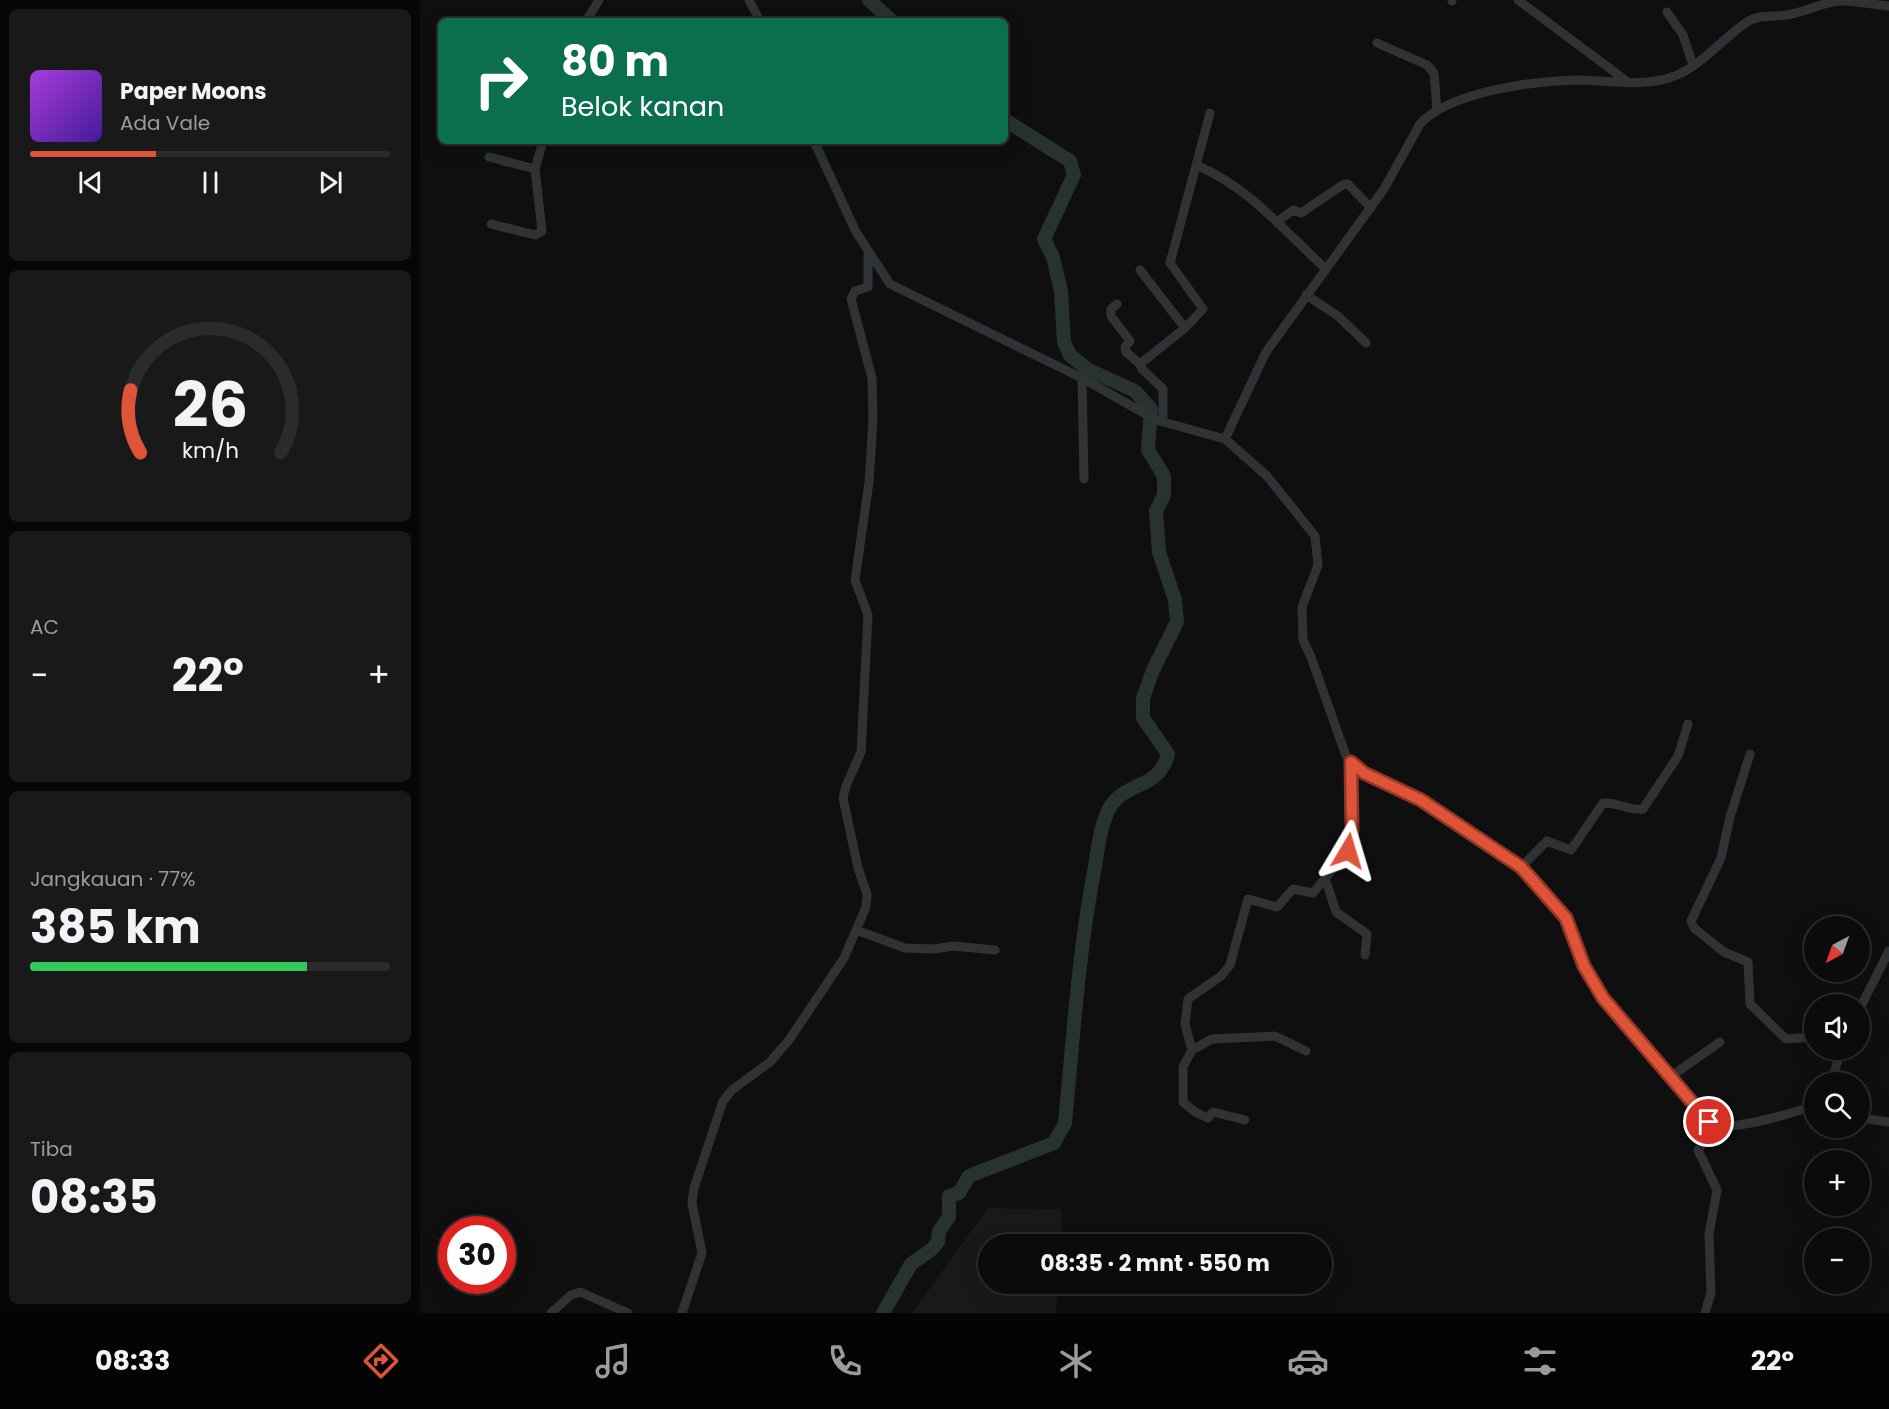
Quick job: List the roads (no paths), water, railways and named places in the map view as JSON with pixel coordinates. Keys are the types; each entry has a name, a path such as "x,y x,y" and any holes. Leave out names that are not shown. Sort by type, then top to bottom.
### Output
{"street":[{"path":"588,18 599,0"},
{"path":"749,0 758,18"},
{"path":"1518,0 1628,82"},
{"path":"1225,439 1266,352 1325,268 1371,208 1420,124 1437,111 1462,99 1530,85 1576,80 1628,82 1670,78 1721,45 1749,20 1793,14 1824,2 1842,0 1889,6"},
{"path":"1667,12 1683,35 1693,65"},
{"path":"1377,43 1427,64 1434,73 1437,111"},
{"path":"1140,363 1185,328 1199,315 1203,307 1172,269 1171,259 1198,166 1210,113"},
{"path":"491,224 532,234 540,233 543,225 535,169 542,144"},
{"path":"815,144 856,232 882,276 898,289 1082,378 1143,414 1159,421 1225,439 1267,476 1315,536 1318,544 1318,565 1302,607 1303,640 1311,657 1341,748 1351,762 1364,773 1421,800 1521,867 1566,918 1584,966 1598,990 1714,1126 1734,1128 1804,1109"},
{"path":"489,157 535,169"},
{"path":"1198,166 1235,186 1325,268"},
{"path":"1277,222 1293,210 1302,213 1311,209 1344,183 1371,208"},
{"path":"682,1313 702,1252 693,1196 723,1101 732,1090 778,1054 825,988 866,908 867,894 858,868 844,792 861,752 868,615 855,580 869,482 873,403 868,360 850,299 855,291 868,287 868,251"},
{"path":"1140,270 1185,328"},
{"path":"1306,295 1340,318 1366,343"},
{"path":"1117,304 1111,309 1111,316 1130,341 1125,347 1126,352 1140,363 1142,369 1163,389 1159,421"},
{"path":"1082,378 1084,479"},
{"path":"1521,867 1547,841 1571,850 1603,803 1612,802 1634,810 1643,808 1678,756 1688,724"},
{"path":"1750,754 1730,817 1721,858 1691,921 1694,928 1724,952 1748,962 1750,1004 1783,1036 1791,1040 1804,1038"},
{"path":"1192,1050 1185,1024 1188,999 1196,991 1221,976 1230,965 1248,899 1277,907 1293,889 1313,893 1350,847 1353,797 1351,762"},
{"path":"1325,878 1336,912 1368,934 1365,955"},
{"path":"856,930 902,948 930,950 953,946 995,950"},
{"path":"1867,994 1889,951"},
{"path":"1245,1120 1213,1112 1208,1118 1195,1112 1183,1102 1183,1067 1192,1050 1203,1041 1212,1039 1275,1036 1306,1052"},
{"path":"1670,1077 1720,1042"},
{"path":"1870,1119 1889,1122"},
{"path":"1705,1313 1711,1293 1709,1234 1717,1190 1698,1150 1714,1126"},
{"path":"551,1313 571,1295 580,1292 628,1313"}],"waterway":[{"path":"869,0 889,18"},
{"path":"883,1313 911,1264 938,1242 939,1231 949,1217 949,1196 959,1193 969,1176 1054,1143 1065,1123 1083,938 1103,825 1111,805 1119,797 1156,775 1163,767 1168,754 1143,718 1143,698 1153,670 1177,622 1175,600 1159,552 1156,511 1164,495 1164,476 1148,450 1151,409 1135,391 1087,369 1070,355 1064,342 1061,291 1053,257 1044,239 1074,175 1070,161 1008,122"}]}
